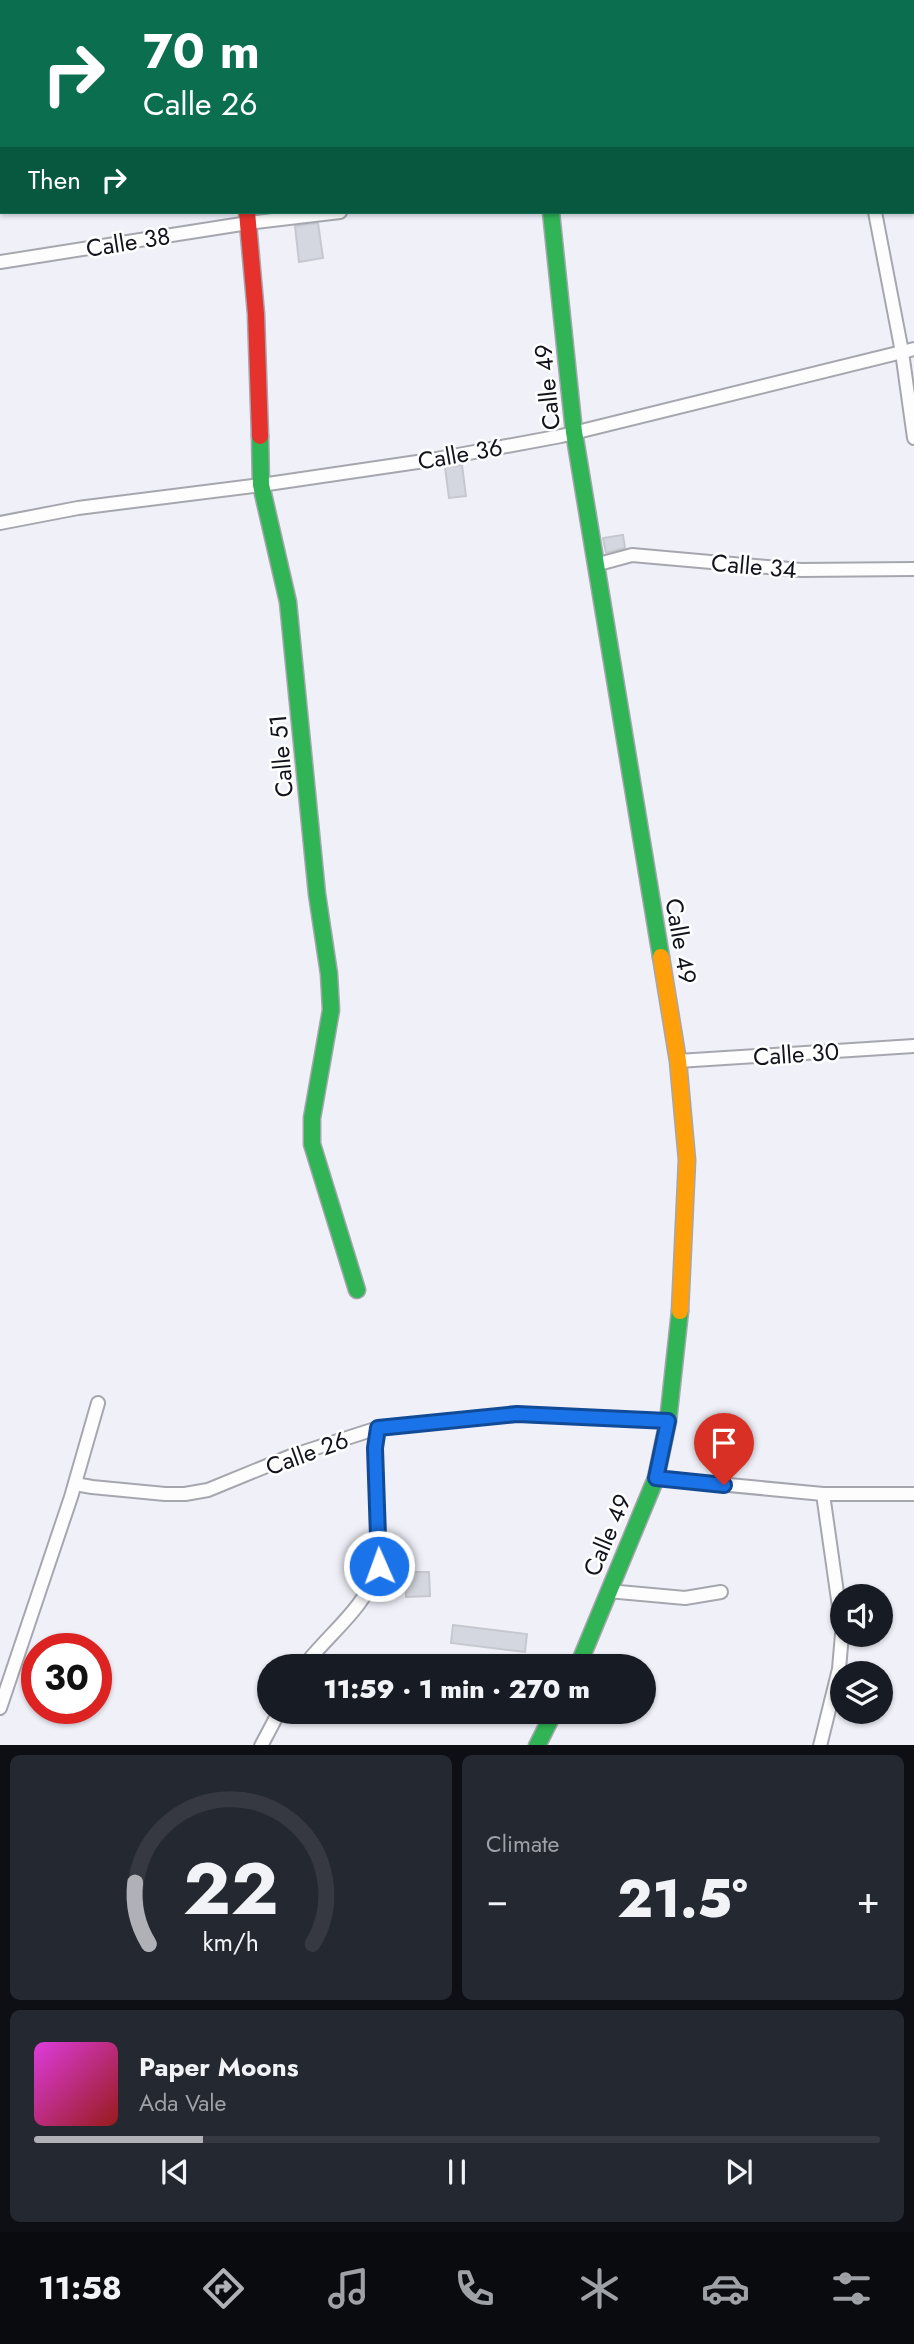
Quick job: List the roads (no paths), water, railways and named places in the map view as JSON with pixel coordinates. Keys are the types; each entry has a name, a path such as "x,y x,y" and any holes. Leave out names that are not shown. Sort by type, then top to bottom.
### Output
{"street":[{"name":"Calle 38","path":"0,262 247,217 303,214"},
{"name":"Calle 49","path":"551,214 574,432 678,1061 687,1160 681,1304 668,1421 656,1478 583,1654"},
{"path":"875,214 908,351 914,438"},
{"name":"Calle 51","path":"247,217 256,314 261,485 288,602 317,894 329,974 331,1010 312,1118 312,1144 357,1290"},
{"name":"Calle 36","path":"0,523 78,508 431,460 574,432 908,351"},
{"name":"Calle 34","path":"595,565 632,555 801,570 914,569"},
{"name":"Calle 30","path":"678,1061 914,1045"},
{"path":"0,1707 75,1484 98,1402"},
{"name":"Calle 26","path":"75,1484 165,1494 208,1490 291,1456 378,1428 517,1414 668,1421"},
{"path":"315,1654 357,1609 373,1583 379,1566 375,1448 378,1428"},
{"path":"656,1478 823,1494 914,1494"},
{"path":"823,1494 836,1584"},
{"path":"607,1591 685,1598 721,1592"},
{"path":"820,1745 839,1669 841,1647"},
{"path":"261,1745 272,1724"},
{"path":"542,1745 550,1724"}]}
